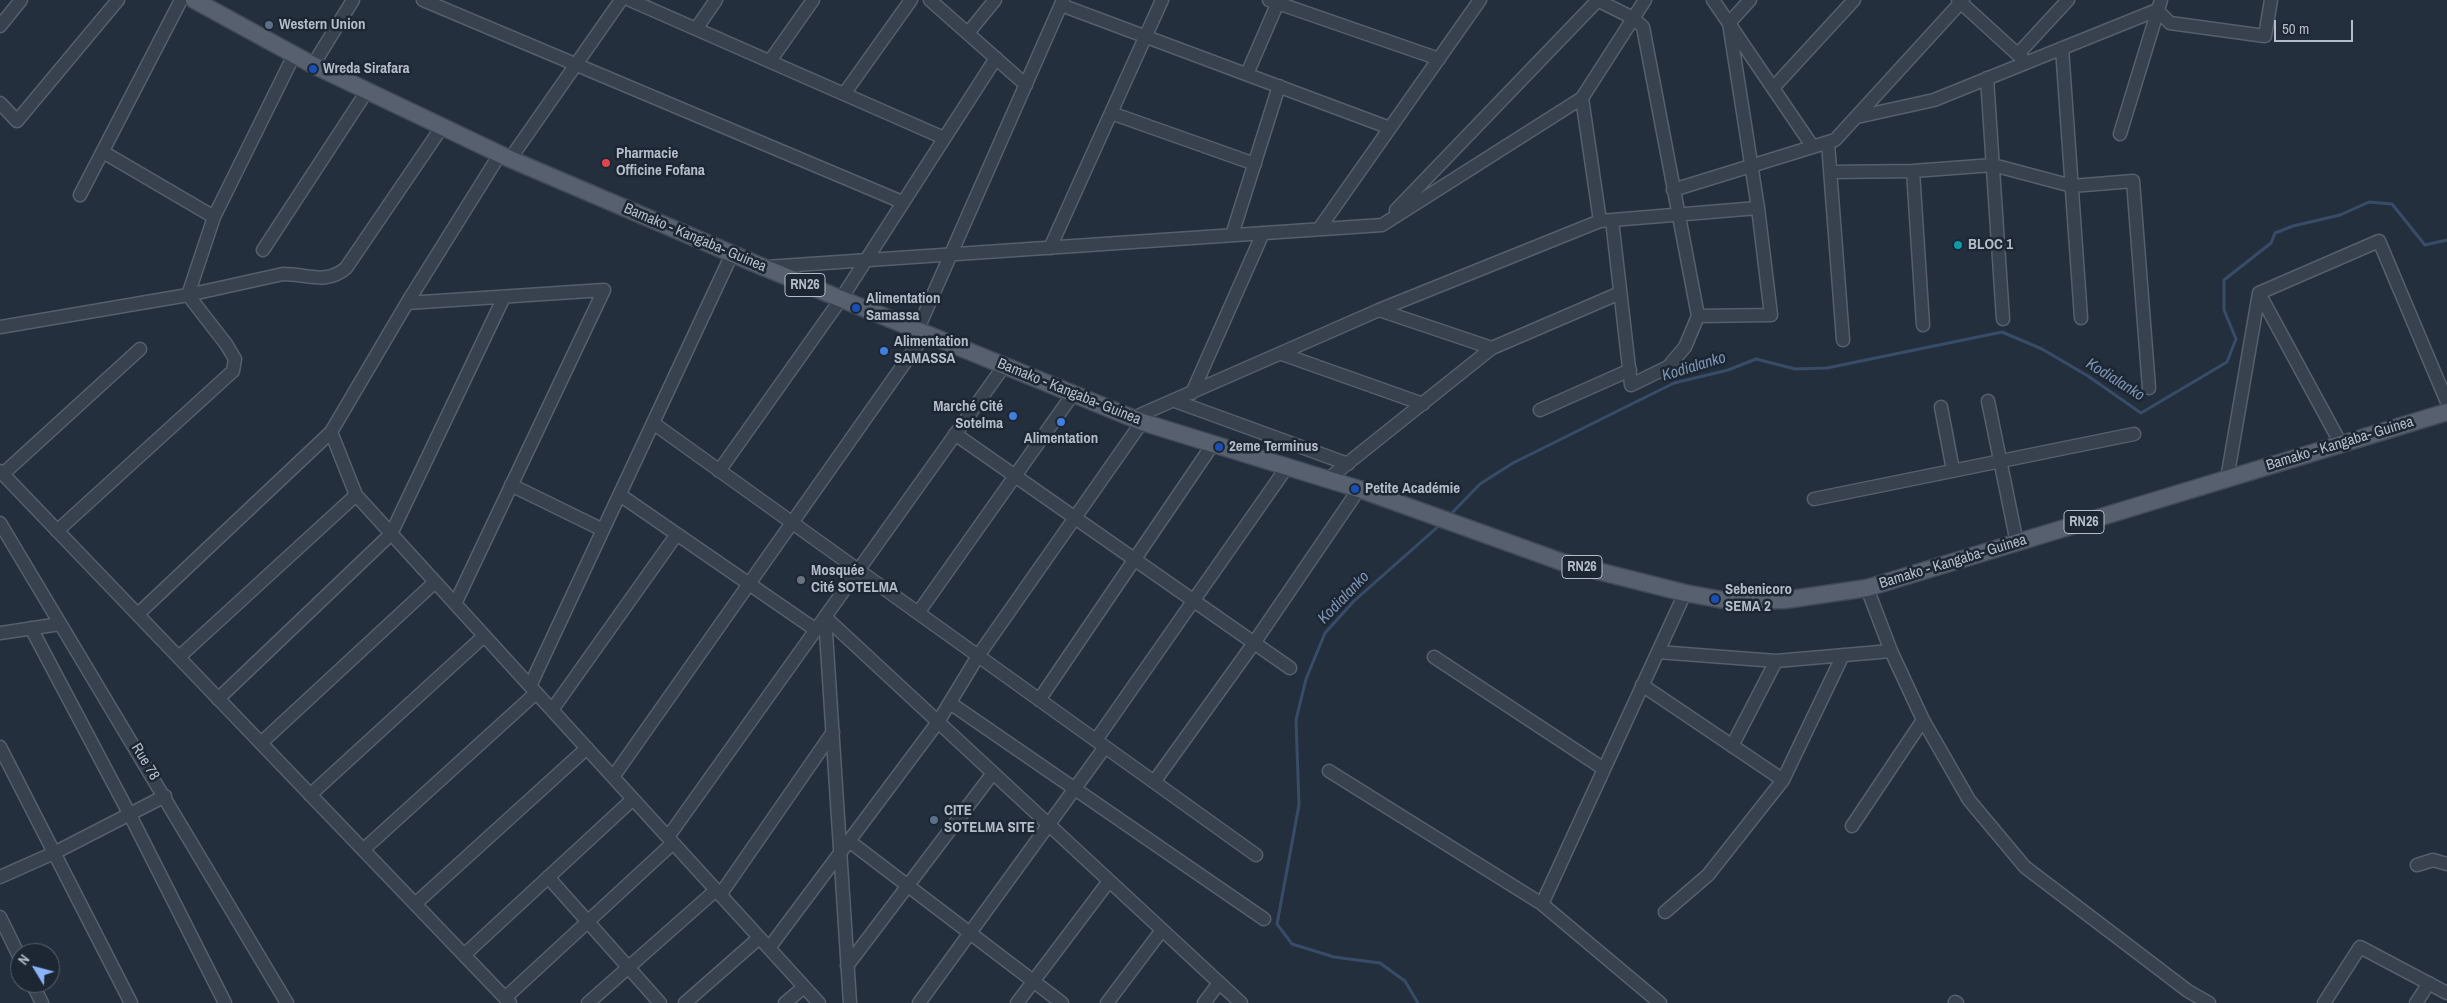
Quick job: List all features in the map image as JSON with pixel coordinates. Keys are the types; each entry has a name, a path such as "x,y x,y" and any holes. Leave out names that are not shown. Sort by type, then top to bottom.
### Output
{"main road":[{"name":"Bamako - Kangaba- Guinea","path":"194,0 313,65 504,157 840,299 1137,420 1359,489 1562,562 1685,593 1729,601 1785,600 1867,588 2447,412"}],"street":[{"path":"0,26 21,0"},
{"path":"0,103 17,121 118,0"},
{"path":"80,195 181,0"},
{"path":"313,65 353,0"},
{"path":"423,0 902,202"},
{"path":"138,614 331,432 407,303 504,157 576,64 621,0"},
{"path":"630,0 944,138"},
{"path":"696,29 716,0"},
{"path":"770,61 813,0"},
{"path":"844,94 911,0"},
{"path":"930,0 1026,85"},
{"path":"968,33 995,0"},
{"path":"1050,248 1162,0"},
{"path":"1319,229 1480,0"},
{"path":"1382,225 1597,0 1634,18 1643,27 1698,316 1685,347 1668,367 1631,385 1620,293 1582,98"},
{"path":"763,267 1382,225 1582,98 1645,0"},
{"path":"1713,0 1813,148"},
{"path":"1729,23 1750,0"},
{"path":"1773,88 1854,0"},
{"path":"2022,58 2068,0"},
{"path":"2159,5 2170,23 2265,36 2271,0"},
{"path":"1247,74 1275,1 1439,59"},
{"path":"1673,190 1835,140 1961,1 2022,58"},
{"path":"613,777 792,523 921,332 951,254 1062,2 1146,37 1390,128"},
{"path":"1857,117 1934,100 1987,78 2022,58 2062,48 2159,5"},
{"path":"2120,134 2159,5"},
{"path":"1698,316 1771,315 1758,208 1729,23"},
{"path":"2062,48 2081,318"},
{"path":"188,295 214,217 294,55"},
{"path":"719,471 840,299 996,58"},
{"path":"1987,78 2003,319"},
{"path":"1232,235 1279,86"},
{"path":"263,250 367,91"},
{"path":"1111,113 1254,164"},
{"path":"0,327 188,295 283,274 299,274 328,279 338,275 346,268 442,127"},
{"path":"1828,143 1843,340"},
{"path":"103,152 214,217"},
{"path":"1830,172 1913,171 1993,165 2072,186 2133,181 2148,388"},
{"path":"1913,171 1923,325"},
{"path":"769,948 938,722 978,656 1074,518 1137,420 1175,401 1380,310 1606,220 1758,208"},
{"path":"1192,394 1263,233"},
{"path":"2259,293 2380,241 2447,402"},
{"path":"363,850 533,689 603,530 732,254"},
{"path":"407,303 604,290 455,604"},
{"path":"1328,480 1492,348 1620,293"},
{"path":"2259,293 2341,444"},
{"path":"2227,479 2259,293"},
{"path":"57,530 233,371 235,359 226,344 188,295"},
{"path":"218,699 391,534 504,297"},
{"path":"1380,310 1492,348"},
{"path":"140,349 2,472 507,1001 671,840 858,570 1004,366"},
{"path":"1282,354 1423,404"},
{"path":"1540,410 1630,370"},
{"path":"918,613 1073,394"},
{"path":"1175,401 1348,464"},
{"path":"1988,401 2017,543"},
{"path":"1941,407 1952,470"},
{"path":"653,423 1256,855"},
{"path":"331,432 356,495 819,1003"},
{"path":"955,434 1290,668"},
{"path":"1814,498 2134,434"},
{"path":"1039,700 1213,444"},
{"path":"919,1003 1074,789 1100,744 1194,601 1287,467"},
{"path":"511,485 603,530"},
{"path":"1154,782 1254,643 1359,489"},
{"path":"179,657 356,495"},
{"path":"620,495 816,630"},
{"name":"Rue 78","path":"0,523 288,1003"},
{"path":"552,710 677,534"},
{"path":"261,743 435,582"},
{"path":"1867,588 1891,651 1924,720 1969,800 2025,866 2188,991 2209,1003"},
{"path":"1542,904 1685,593"},
{"path":"825,617 1241,1003"},
{"path":"825,617 850,1003"},
{"path":"0,633 60,624"},
{"path":"31,628 130,815 225,1003"},
{"path":"310,795 484,636"},
{"path":"1658,652 1776,661 1891,651"},
{"path":"1665,912 1708,875 1783,780 1843,655"},
{"path":"1434,657 1604,769"},
{"path":"1732,746 1776,661"},
{"path":"1642,685 1783,780"},
{"path":"950,702 1264,919"},
{"path":"1852,826 1924,720"},
{"path":"588,1003 718,892 833,732"},
{"path":"415,904 587,748"},
{"path":"1,753 131,1003"},
{"path":"1328,771 1542,904 1660,1003"},
{"path":"848,966 994,773"},
{"path":"0,877 54,854 165,796"},
{"path":"464,955 633,799"},
{"path":"849,841 1062,1003"},
{"path":"2417,865 2433,860 2447,864"},
{"path":"548,877 660,1003"},
{"path":"1017,1003 1109,881"},
{"path":"0,917 13,943"},
{"path":"1107,1003 1162,930"},
{"path":"685,1003 759,938"},
{"path":"2324,1003 2360,947 2447,993"},
{"path":"1204,1003 1219,983"},
{"path":"2416,1003 2429,983"},
{"path":"785,1003 804,987"}],"waterway":[{"name":"Kodialanko","path":"1449,516 1480,484 1513,463 1674,383 1728,370 1756,359 1795,369 1827,368 2002,332 2042,349 2088,376 2141,413 2227,362 2236,339 2224,310 2224,280 2271,243 2275,233 2293,226 2340,215 2369,202 2392,204 2425,245 2447,240"},
{"name":"Kodialanko","path":"1418,1003 1405,981 1380,963 1334,957 1292,944 1277,924 1299,805 1296,720 1306,679 1325,633 1354,601 1441,524"}],"place":[{"name":"Western Union","path":"269,25"},
{"name":"Wreda Sirafara","path":"313,69"},
{"name":"Pharmacie Officine Fofana","path":"606,163"},
{"name":"BLOC 1","path":"1958,245"},
{"name":"Alimentation Samassa","path":"856,308"},
{"name":"Alimentation SAMASSA","path":"884,351"},
{"name":"Marché Cité Sotelma","path":"1013,416"},
{"name":"Alimentation","path":"1061,422"},
{"name":"2eme Terminus","path":"1219,447"},
{"name":"Petite Académie","path":"1355,489"},
{"name":"Mosquée Cité SOTELMA","path":"801,580"},
{"name":"Sebenicoro SEMA 2","path":"1715,599"},
{"name":"CITE SOTELMA SITE","path":"934,820"}]}
